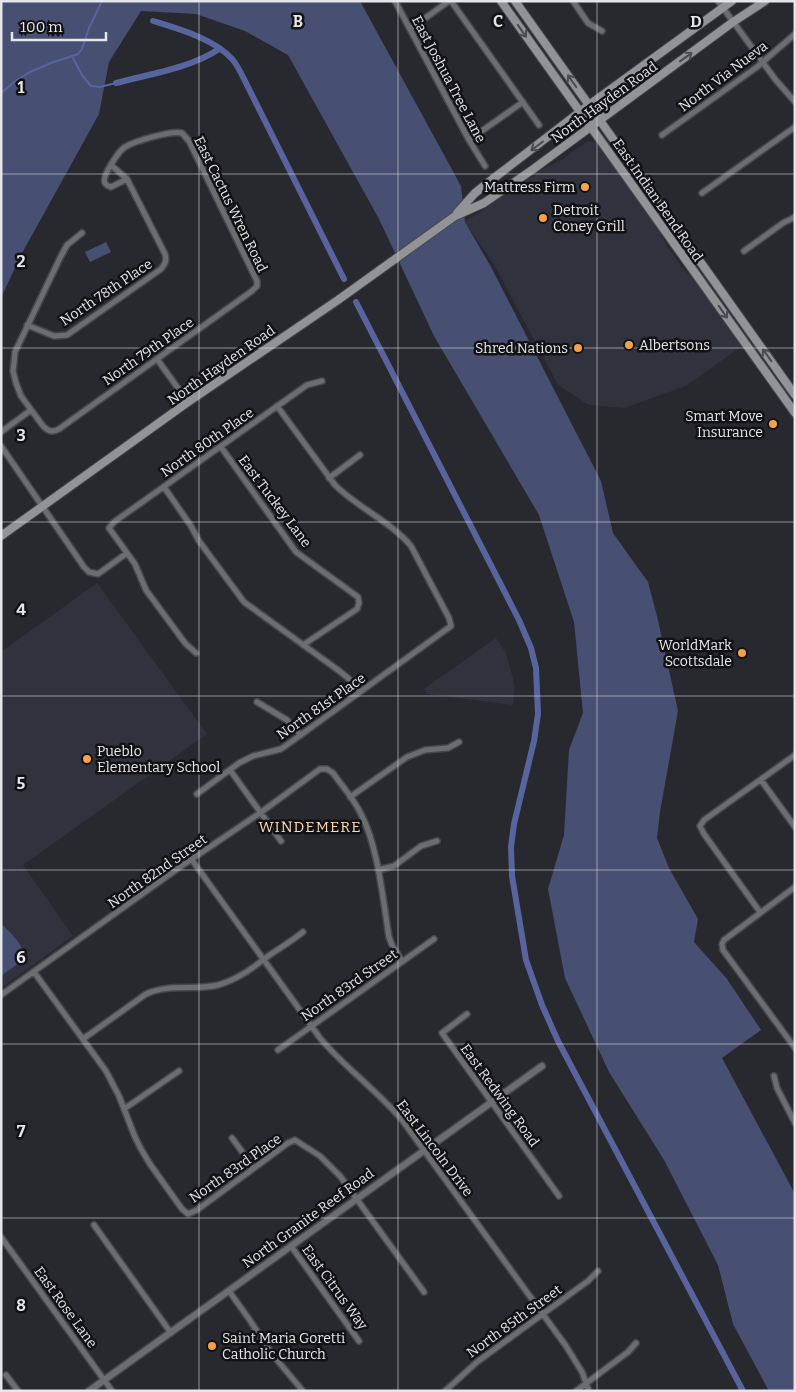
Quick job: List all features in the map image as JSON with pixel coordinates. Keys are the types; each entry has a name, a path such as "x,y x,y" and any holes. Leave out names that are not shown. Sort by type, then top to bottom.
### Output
{"main road":[{"name":"East Indian Bend Road","path":"501,1 795,413"},
{"name":"East Indian Bend Road","path":"515,1 795,395"},
{"name":"North Hayden Road","path":"455,216 475,193 721,4 732,1"},
{"name":"North Hayden Road","path":"1,536 188,402 338,300 455,216 484,203 733,22 765,1"}],"street":[{"name":"East Joshua Tree Lane","path":"395,1 469,140 485,166"},
{"path":"410,29 450,1 539,125"},
{"path":"573,1 588,23 602,31"},
{"path":"721,4 762,62 795,102"},
{"name":"North Via Nueva","path":"662,135 757,68 795,34"},
{"path":"469,140 523,102"},
{"path":"702,193 795,128"},
{"name":"East Cactus Wren Road","path":"112,165 123,148 130,144 173,132 182,134 189,142 257,281 257,286"},
{"path":"112,165 127,179 111,187 106,185 104,179 112,165"},
{"name":"North 78th Place","path":"27,325 54,336 67,335 161,269 166,262 164,254 127,179"},
{"path":"744,250 795,217"},
{"path":"1,432 31,410 21,396 16,383 13,371 15,352 60,258 67,246 82,233"},
{"name":"North 79th Place","path":"31,410 43,426 51,431 59,429 257,286"},
{"path":"157,359 188,402"},
{"name":"North 80th Place","path":"127,553 109,528 114,522 306,385 322,381"},
{"path":"277,406 329,478 360,455"},
{"path":"1,446 84,567 89,572 98,574 127,553 135,564 146,590 185,643 196,653"},
{"name":"East Tuckey Lane","path":"221,447 296,552 358,597 359,603 356,608 303,645"},
{"name":"North 81st Place","path":"197,794 239,763 253,756 280,749 451,626 449,618 418,558 407,542 393,529 343,493 329,478"},
{"path":"164,487 191,526 199,542 244,602 343,674 360,692"},
{"path":"257,702 287,720 301,735"},
{"path":"402,961 389,937 378,870 369,832 361,813 350,797 407,757 425,750 448,748 459,742"},
{"path":"760,912 700,826 704,820 795,755"},
{"name":"North 82nd Street","path":"1,995 320,769 327,769 333,773 350,797"},
{"path":"230,770 281,841"},
{"path":"760,780 795,827"},
{"path":"378,870 394,866 421,846 436,841"},
{"name":"East Lincoln Drive","path":"192,860 329,1049 392,1107 572,1356 587,1383 589,1391"},
{"path":"795,887 724,940 722,944 723,950 795,1048"},
{"path":"83,1039 154,990 174,987 204,987 219,984 242,975 303,932"},
{"name":"North 83rd Street","path":"278,1050 434,939"},
{"path":"34,972 112,1080 124,1109 179,1071"},
{"name":"East Redwing Road","path":"467,1014 442,1033 559,1196"},
{"name":"North Granite Reef Road","path":"89,1391 542,1066"},
{"path":"774,1076 777,1088 795,1123"},
{"name":"North 83rd Place","path":"124,1109 135,1137 150,1164 182,1209 188,1214 197,1210 295,1140 320,1156 331,1166 357,1199"},
{"path":"232,1138 254,1168"},
{"path":"357,1199 424,1292"},
{"path":"94,1225 171,1333"},
{"name":"East Rose Lane","path":"1,1237 112,1391"},
{"name":"East Citrus Way","path":"291,1246 360,1341"},
{"name":"North 85th Street","path":"445,1391 477,1362 588,1281 598,1271"},
{"path":"229,1291 272,1354 303,1391"},
{"path":"576,1391 628,1352 636,1343"},
{"path":"6,1375 18,1391"}],"shaded area":[{"path":"1,1 360,1 461,186 465,222 491,267 601,481 613,533 648,582 678,711 657,838 669,868 698,919 694,942 727,979 761,1030 722,1058 795,1194 795,1391 769,1391 733,1324 718,1265 664,1160 609,1072 565,978 548,889 564,835 569,750 583,713 574,622 539,515 434,336 379,219 288,55 245,31 196,14 141,11 109,62 99,114 21,255 1,298"},
{"path":"592,141 598,144 656,225 667,246 683,269 699,285 742,346 686,386 624,408 589,405 558,385 495,266 465,222 543,169 560,161 586,142"},
{"path":"106,242 111,252 90,262 85,252"},
{"name":"Pueblo Elementary School","path":"97,583 207,734 23,865 73,936 1,988 1,652"},
{"path":"496,638 506,653 515,686 513,705 427,694 424,689"},
{"path":"1,924 16,939 26,958 1,976"}],"waterway":[{"path":"1,93 30,72 78,54 82,49 89,28 102,1"},
{"path":"153,21 185,31 217,46 234,62 344,279"},
{"path":"116,83 183,66 208,56 219,49"},
{"path":"73,58 82,75 91,86 100,87 116,83"},
{"path":"356,302 519,620 531,648 536,668 538,714 534,741 514,824 511,847 512,876 526,960 542,1005 558,1041 743,1391"}],"place":[{"name":"Mattress Firm","path":"585,187"},
{"name":"Detroit Coney Grill","path":"543,218"},
{"name":"Albertsons","path":"629,345"},
{"name":"Shred Nations","path":"578,348"},
{"name":"Smart Move Insurance","path":"773,424"},
{"name":"WorldMark Scottsdale","path":"742,653"},
{"name":"Pueblo Elementary School","path":"87,759"},
{"name":"Saint Maria Goretti Catholic Church","path":"212,1346"}],"district":[{"name":"WINDEMERE","path":"310,827"}]}
